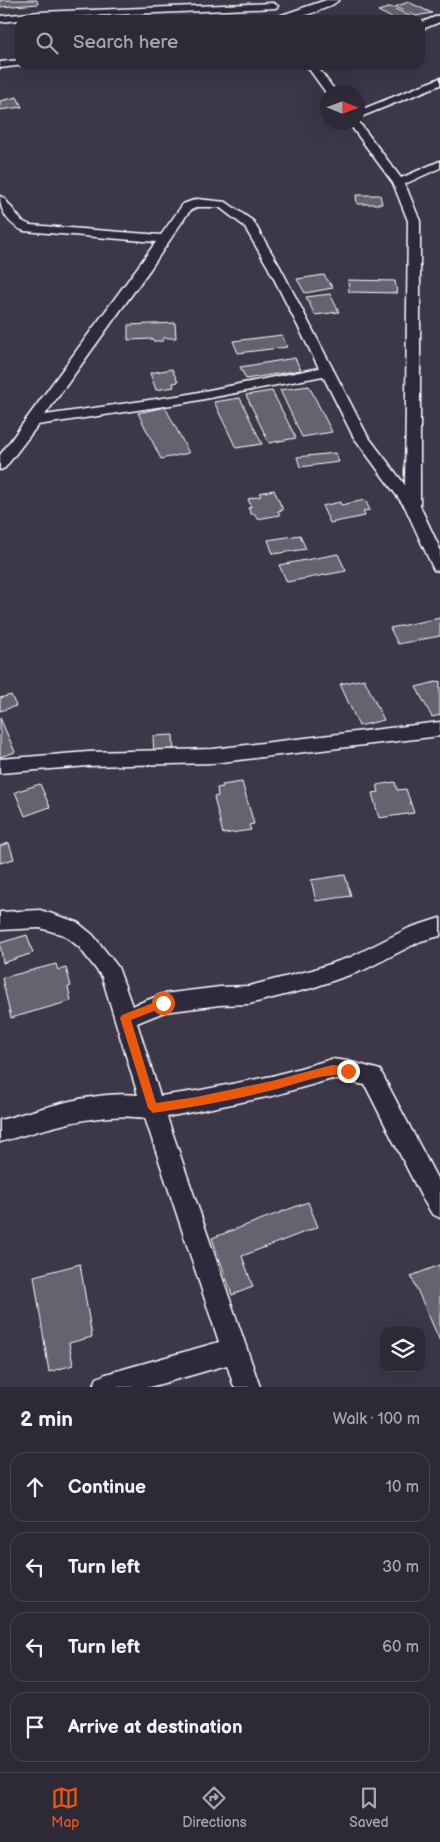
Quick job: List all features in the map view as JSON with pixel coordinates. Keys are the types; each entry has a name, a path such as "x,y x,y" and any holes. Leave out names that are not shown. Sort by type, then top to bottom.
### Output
{"street":[{"path":"293,15 334,0"},
{"path":"31,15 272,3 277,15"},
{"path":"0,19 15,17"},
{"path":"425,25 440,18"},
{"path":"0,65 15,64"},
{"path":"315,70 326,85"},
{"path":"365,112 440,81"},
{"path":"359,130 399,183 414,221 412,506"},
{"path":"399,183 440,164"},
{"path":"0,200 18,224 28,228 164,239"},
{"path":"0,465 187,207 197,203 210,202 222,204 248,224 253,231 360,436 412,506 440,566"},
{"path":"33,421 184,399 327,371"},
{"path":"0,766 88,759 213,756 440,728"},
{"path":"0,921 40,919 70,928 86,941 111,973 153,1108 247,1387"},
{"path":"125,1018 163,1003 220,996 249,995 312,979 357,964 416,934 440,927"},
{"path":"0,1131 63,1114 107,1106 130,1105 153,1108 196,1102 272,1086 332,1069 348,1071 372,1077 388,1102 416,1165 440,1206"},
{"path":"106,1387 235,1350"}],"building":[{"path":"0,0 37,0 38,4 0,7"},
{"path":"408,2 432,13 414,15 395,7"},
{"path":"391,7 408,15 386,15 378,11"},
{"path":"17,97 22,107 0,110 0,101"},
{"path":"356,195 380,195 382,204 357,204"},
{"path":"324,275 333,288 305,293 297,279"},
{"path":"348,280 395,281 397,293 349,292"},
{"path":"330,294 339,312 315,315 306,297"},
{"path":"175,323 176,338 163,338 163,341 153,341 153,339 128,340 128,325"},
{"path":"282,335 287,347 238,353 233,341"},
{"path":"295,358 301,370 246,379 240,367"},
{"path":"172,369 178,382 173,383 174,387 156,390 150,373"},
{"path":"309,386 332,432 302,437 280,390"},
{"path":"272,391 296,438 269,443 246,395"},
{"path":"240,398 262,444 236,448 214,402"},
{"path":"165,407 189,453 161,459 138,413"},
{"path":"335,453 339,462 300,467 297,457"},
{"path":"274,490 283,510 278,511 280,515 257,519 255,514 251,514 248,508 251,507 248,499 261,496 259,493"},
{"path":"365,500 370,510 363,511 365,516 330,523 322,506 340,502 341,505"},
{"path":"300,535 306,549 273,554 268,540"},
{"path":"338,554 346,571 287,582 279,565"},
{"path":"440,618 440,636 398,644 390,628"},
{"path":"364,679 384,720 359,726 340,684"},
{"path":"440,681 440,715 432,717 416,687"},
{"path":"11,695 16,706 0,711 0,698"},
{"path":"0,718 15,752 0,757"},
{"path":"173,735 174,753 154,754 153,736"},
{"path":"242,782 254,824 249,825 251,830 223,834 214,797 218,796 217,788 223,787 222,785"},
{"path":"395,782 397,790 406,789 414,813 379,818 372,793 379,792 377,785"},
{"path":"40,784 50,807 25,816 15,792"},
{"path":"9,843 14,859 0,863 0,846"},
{"path":"345,875 351,896 316,901 311,880"},
{"path":"27,935 33,953 3,963 0,943"},
{"path":"56,964 58,970 66,968 71,986 68,987 71,1001 11,1018 2,978"},
{"path":"308,1202 318,1227 242,1256 253,1287 232,1295 212,1238"},
{"path":"80,1264 92,1337 69,1343 73,1365 49,1372 34,1276"},
{"path":"440,1265 440,1341 411,1276"}],"route":[{"path":"163,1003 125,1018 153,1108 196,1102 272,1086 332,1069 348,1071"}]}
